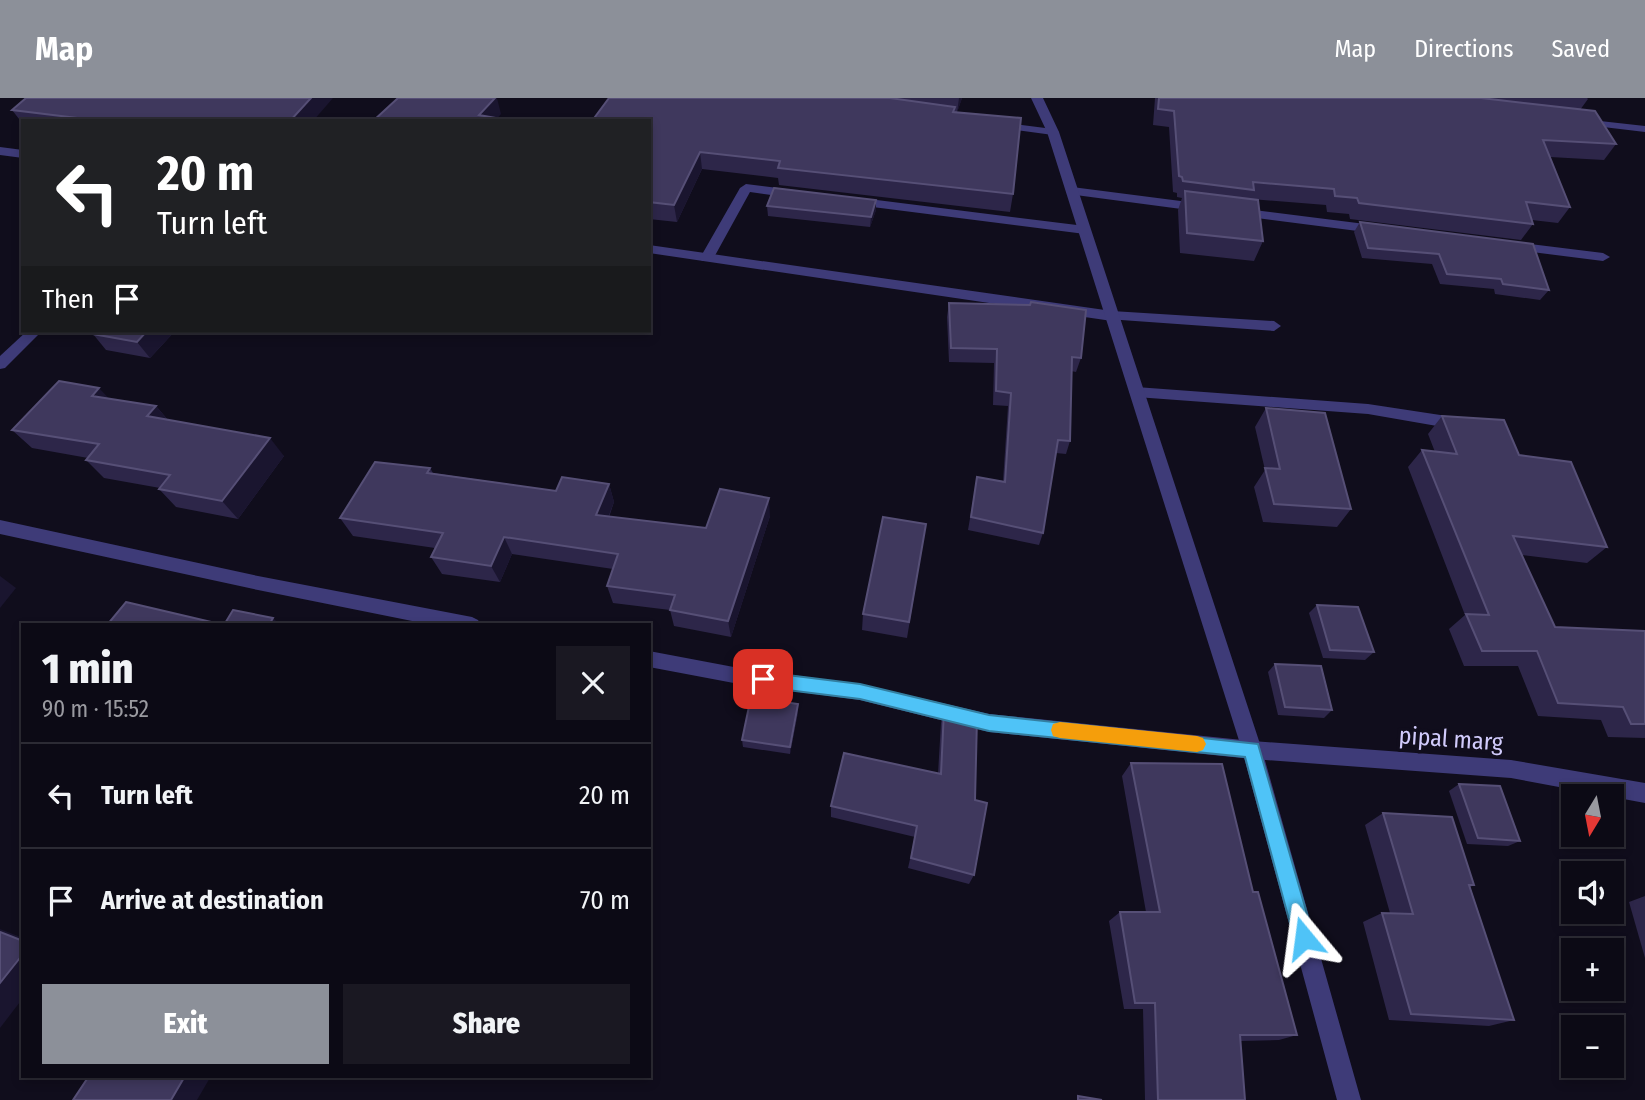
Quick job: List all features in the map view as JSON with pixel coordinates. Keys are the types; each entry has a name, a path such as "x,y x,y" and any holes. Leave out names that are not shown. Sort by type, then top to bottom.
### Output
{"street":[{"path":"1037,98 1053,132 1252,750 1349,1100"},
{"path":"1563,119 1645,129"},
{"path":"984,123 1053,132"},
{"path":"0,151 21,154"},
{"path":"707,258 746,188 813,196"},
{"path":"1072,191 1399,232"},
{"path":"841,200 1084,230"},
{"path":"1494,244 1603,257"},
{"path":"651,249 1112,316 1274,326"},
{"path":"0,364 33,333"},
{"path":"1136,392 1368,409 1470,425"},
{"path":"0,527 258,583 462,623"},
{"name":"pipal marg","path":"651,659 739,676 860,692 989,723 1252,750 1511,769 1645,793"}],"building":[{"path":"26,98 311,98 292,119 86,119 12,110"},
{"path":"398,98 495,98 479,115 501,119 375,119"},
{"path":"609,98 890,98 955,107 953,112 1021,118 1013,194 778,168 780,161 700,152 674,205 651,202 651,119 593,119"},
{"path":"1159,98 1481,98 1595,111 1616,144 1543,140 1570,207 1526,202 1533,224 1359,203 1357,198 1335,196 1334,189 1253,182 1254,190 1183,181 1179,176 1174,111 1158,109"},
{"path":"774,188 876,200 871,217 767,206"},
{"path":"1185,191 1258,200 1263,241 1187,233"},
{"path":"1360,222 1533,244 1549,290 1503,284 1501,279 1447,274 1439,254 1368,248"},
{"path":"1031,302 1086,310 1081,358 1072,357 1070,441 1058,440 1043,533 971,517 977,477 1005,482 1011,393 996,391 997,349 951,348 949,303 1030,305"},
{"path":"94,333 145,333 137,342"},
{"path":"59,381 99,388 92,396 156,406 147,416 270,438 222,501 159,489 170,475 86,460 99,444 12,430"},
{"path":"1266,408 1325,413 1351,509 1274,504 1265,468 1280,469"},
{"path":"1442,416 1504,420 1519,455 1571,462 1607,547 1513,536 1555,627 1645,631 1645,724 1631,724 1623,707 1558,703 1537,651 1482,651 1466,614 1489,615 1422,450 1457,454"},
{"path":"375,462 430,468 427,473 556,491 562,477 609,484 596,515 706,528 720,489 769,498 728,621 670,610 675,595 607,586 618,554 504,537 491,566 431,557 443,533 340,518"},
{"path":"883,517 926,524 909,622 863,614"},
{"path":"126,602 215,623 109,623"},
{"path":"1317,605 1358,607 1374,652 1330,650"},
{"path":"233,610 273,618 270,623 225,623"},
{"path":"1275,664 1321,666 1332,710 1285,707"},
{"path":"751,697 798,704 790,747 742,740"},
{"path":"944,710 977,718 975,800 987,803 974,875 911,858 917,826 831,806 844,753 941,774"},
{"path":"1131,763 1222,764 1253,892 1258,892 1297,1035 1240,1035 1245,1100 1158,1100 1155,1003 1135,1003 1120,912 1160,912"},
{"path":"1459,784 1500,786 1520,841 1478,838"},
{"path":"1383,813 1452,817 1474,885 1469,885 1514,1020 1411,1014 1382,913 1413,914"},
{"path":"0,932 21,940 21,957 0,983"},
{"path":"88,1078 184,1078 171,1100 73,1100"},
{"path":"1078,1096 1102,1100 1078,1100"}],"slow traffic":[{"path":"1060,730 1197,744"}],"route":[{"path":"763,679 860,692 989,723 1252,750 1304,938"}]}
